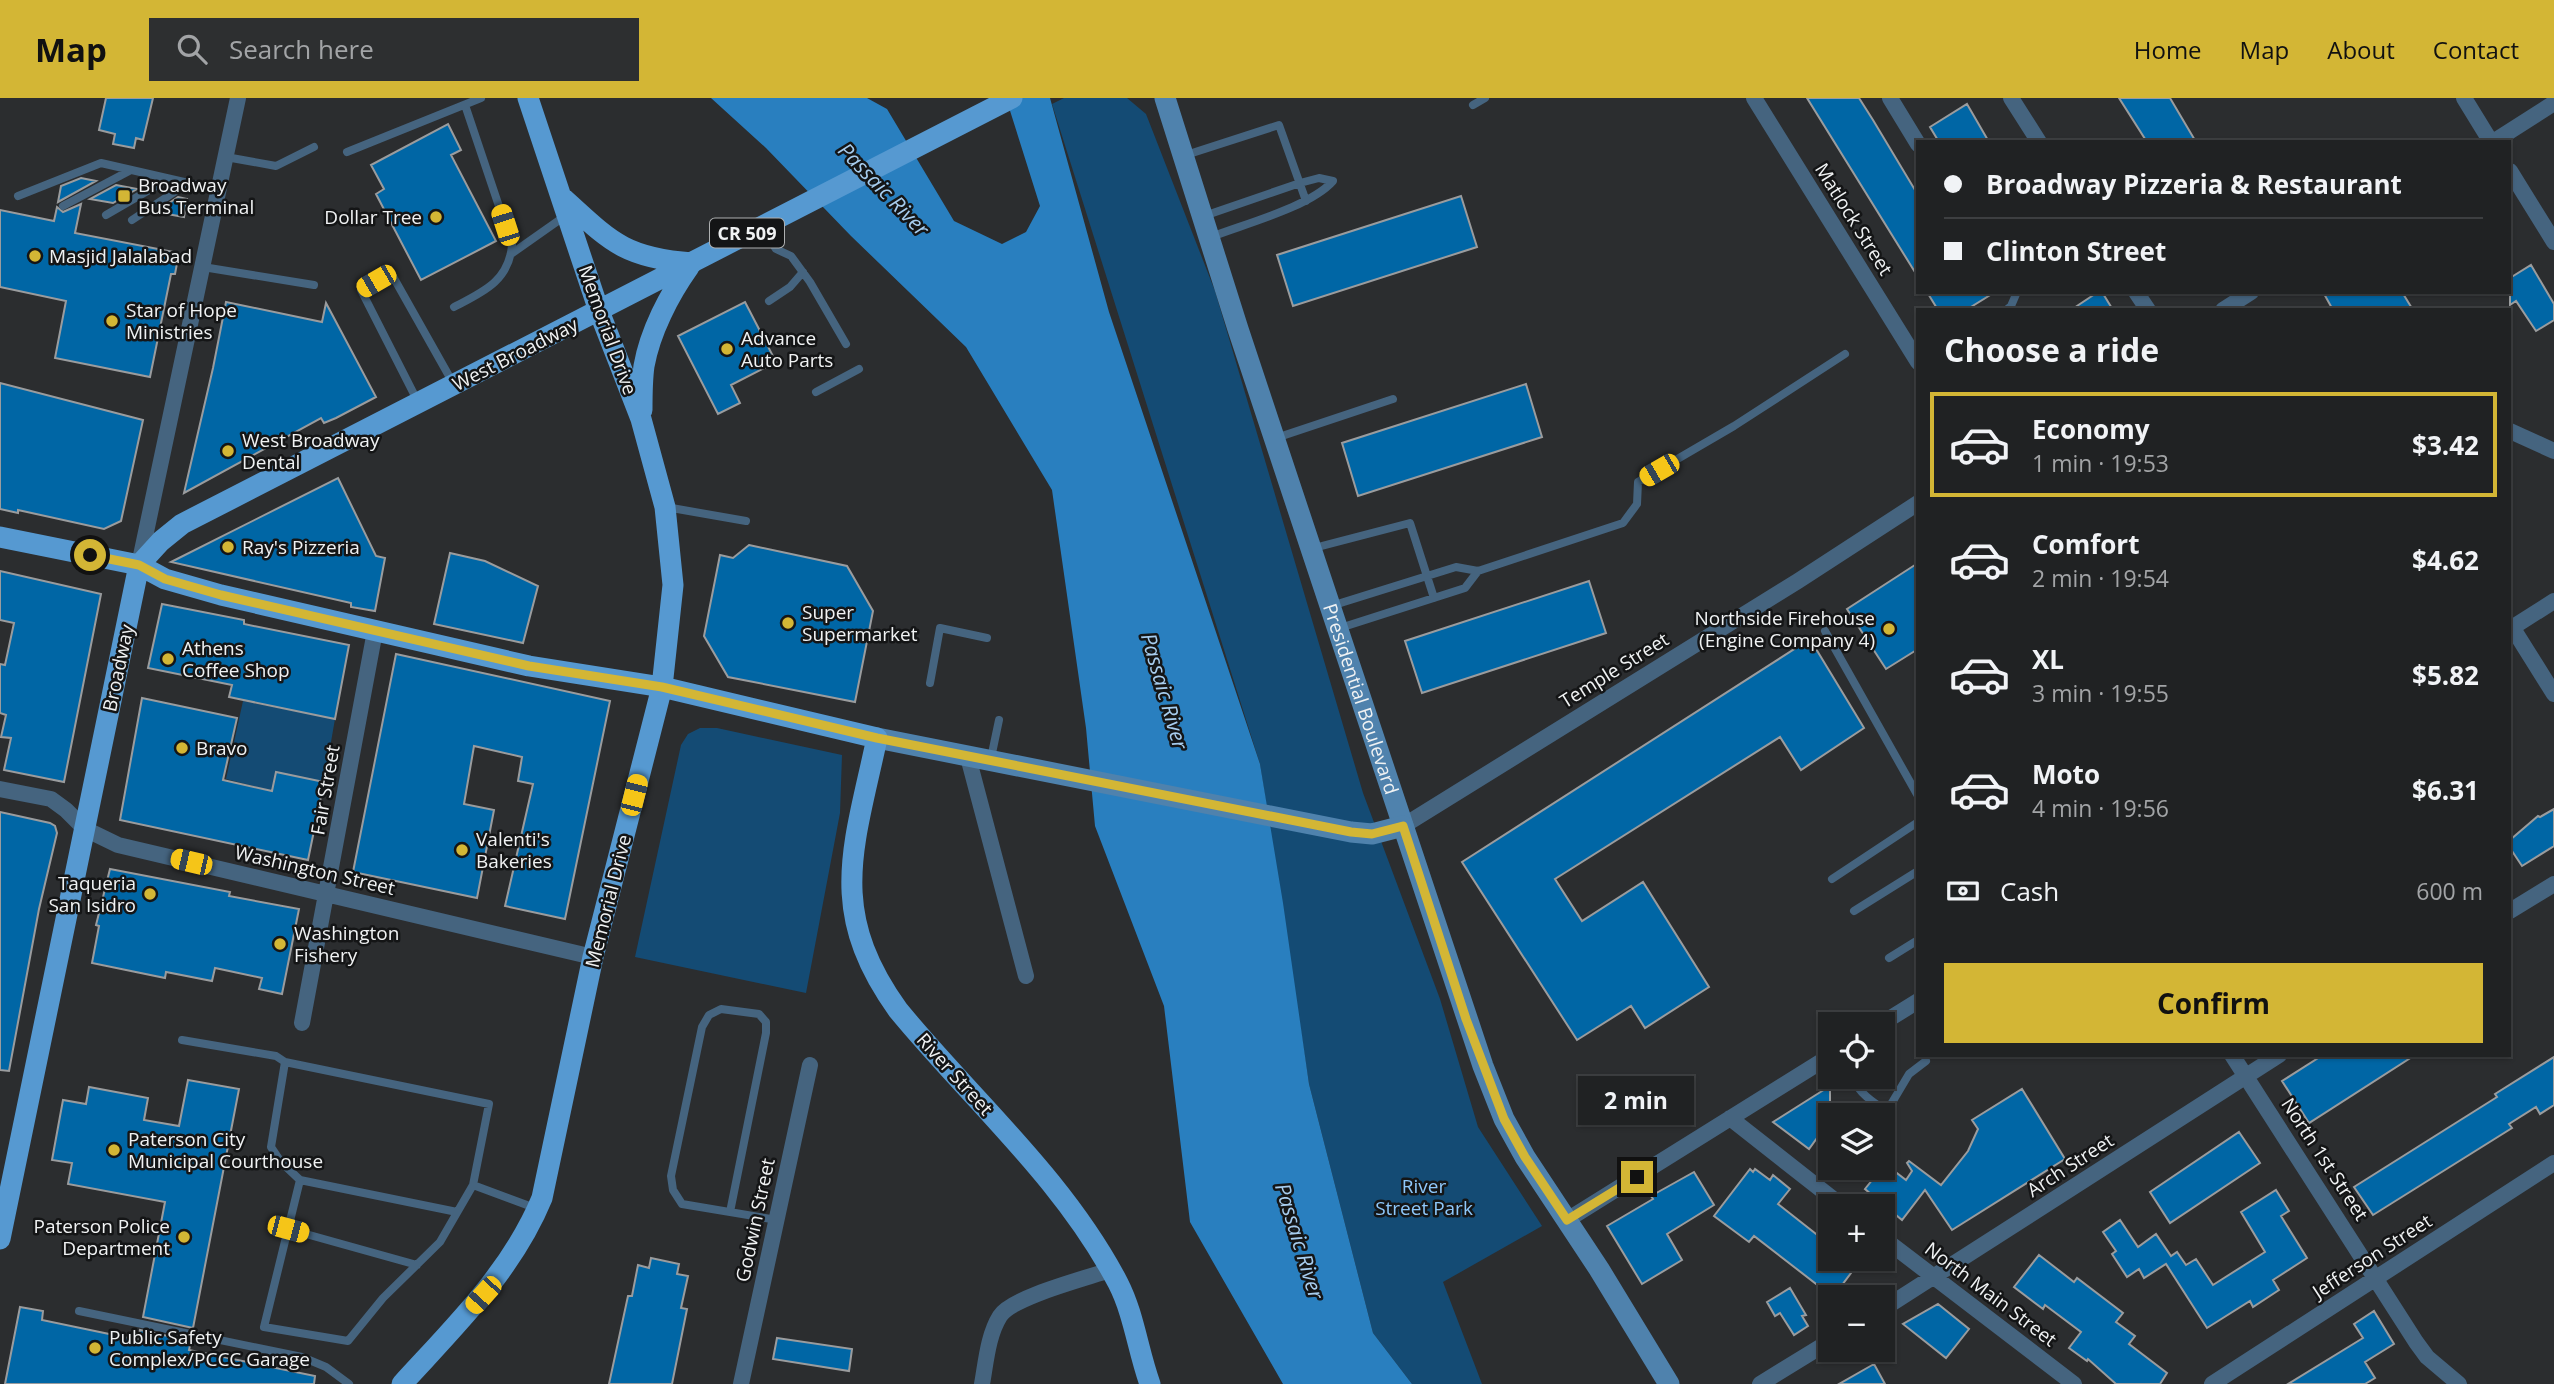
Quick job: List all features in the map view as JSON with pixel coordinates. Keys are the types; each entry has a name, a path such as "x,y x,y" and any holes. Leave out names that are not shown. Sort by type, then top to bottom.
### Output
{"main road":[{"name":"Memorial Drive","path":"402,1384 492,1284 517,1249 538,1209 549,1172 593,957 662,687 673,585 665,507 641,419 599,311 528,98"},
{"name":"West Broadway","path":"139,565 161,541 182,524 1012,98"},
{"path":"564,206 617,245 636,254 662,261 692,263"},
{"path":"641,419 644,367 650,343 674,288 692,263"},
{"path":"0,537 139,565 165,579 375,631 529,666 662,687 877,738"},
{"name":"Broadway","path":"0,1235 139,565"},
{"name":"River Street","path":"877,738 850,881 853,915 866,957 881,987 898,1010 1080,1219 1118,1284 1150,1384"}],"street":[{"name":"Broadway","path":"139,565 238,98"},
{"name":"Presidential Boulevard","path":"1165,98 1208,238 1466,1019 1504,1119 1525,1157 1669,1384"},
{"name":"Matlock Street","path":"1754,98 1916,359"},
{"path":"1889,98 1916,141"},
{"path":"2011,98 2038,140"},
{"path":"2464,98 2491,140"},
{"path":"2495,140 2554,103"},
{"path":"2511,173 2554,242"},
{"path":"2233,308 2249,294"},
{"path":"2511,431 2554,451"},
{"name":"Temple Street","path":"1403,826 1798,581 1916,504"},
{"path":"2554,601 2511,628 2554,694"},
{"name":"Fair Street","path":"302,1023 375,631"},
{"path":"877,738 1372,834 1403,826"},
{"path":"968,757 1026,976"},
{"name":"Washington Street","path":"0,789 51,800 66,810 85,829 118,845 593,957"},
{"path":"2511,910 2554,884"},
{"path":"1895,1015 1916,1002"},
{"name":"North 1st Street","path":"2233,1057 2427,1357 2459,1384"},
{"name":"Arch Street","path":"1895,1302 2276,1057"},
{"path":"1567,1220 1818,1063"},
{"name":"Godwin Street","path":"741,1384 810,1065"},
{"path":"1730,1118 1827,1194"},
{"name":"Jefferson Street","path":"2212,1384 2554,1163"},
{"name":"North Main Street","path":"1895,1247 2074,1384"},
{"path":"982,1384 992,1334 1002,1312 1021,1300 1110,1270"},
{"path":"1760,1384 1818,1348"}],"lane":[{"path":"348,152 481,98"},
{"path":"1472,105 1485,98"},
{"path":"454,307 482,293 500,277 511,259 512,245 465,105"},
{"path":"1183,156 1279,125 1306,201"},
{"path":"226,157 276,166 314,147"},
{"path":"18,196 101,163 220,190"},
{"path":"63,205 131,170"},
{"path":"1202,216 1300,183 1319,178 1333,181 1324,192 1306,201 1208,238"},
{"path":"106,215 168,179"},
{"path":"132,220 188,183"},
{"path":"511,254 564,206"},
{"path":"762,226 776,249 791,257 803,272 846,344"},
{"path":"203,267 314,285"},
{"path":"769,301 790,287 803,272"},
{"path":"419,404 361,290 391,273 454,386"},
{"path":"1331,606 1456,567 1478,571 1623,523 1637,504 1638,482 1734,426 1844,354"},
{"path":"817,392 859,369"},
{"path":"1274,439 1393,399"},
{"path":"665,507 746,521"},
{"path":"1311,549 1410,523 1434,598"},
{"path":"1337,629 1465,588 1478,571"},
{"path":"930,683 940,628 987,638"},
{"path":"1825,631 1916,792"},
{"path":"990,761 999,720"},
{"path":"1832,879 1916,823"},
{"path":"1854,911 1916,872"},
{"path":"1889,958 1916,941"},
{"path":"730,1212 766,1022 759,1014 721,1009 709,1015 702,1027 671,1176 673,1190 682,1204 777,1220"},
{"path":"182,1040 276,1056 285,1062 489,1104 473,1185 440,1242 383,1298 348,1341 264,1327 300,1180"},
{"path":"1858,1089 1870,1101 1887,1111 1909,1074 1926,1061"},
{"path":"285,1062 271,1147 281,1163 300,1180 457,1212"},
{"path":"473,1185 538,1209"},
{"path":"288,1229 417,1265"},
{"path":"79,1311 302,1357 326,1367 346,1379 349,1384"}],"green space":[{"name":"River Street Park","path":"1064,98 1127,98 1146,114 1215,291 1363,793 1440,999 1478,1127 1542,1226 1443,1282 1482,1384 1412,1384 1373,1333 1309,1084 1260,764 1052,104"},
{"path":"243,701 335,719 324,782 276,772 272,791 226,779"},
{"path":"700,728 717,728 842,755 840,813 806,993 635,957 681,745 688,734"}],"water":[{"name":"Passaic River","path":"711,98 867,98 887,109 954,221 1002,244 1026,232 1040,206 1006,98 1050,98 1109,312 1260,764 1309,1084 1373,1333 1412,1384 1283,1384 1190,1222 1164,1006 1095,826 1086,728 1052,490 966,347 851,236 766,148"}],"building":[{"path":"106,98 153,98 143,140 136,138 134,148 113,144 115,134 99,130"},
{"path":"1807,98 1859,98 1873,120 1916,192 1916,274"},
{"path":"2119,98 2170,98 2195,140 2146,140"},
{"path":"1967,104 1988,140 1938,140 1930,127"},
{"name":"Dollar Tree","path":"448,124 461,150 451,155 496,241 421,280 376,194 384,189 371,165"},
{"path":"81,178 96,181 58,202 61,186"},
{"path":"116,185 137,189 113,203 90,199"},
{"path":"1461,196 1477,247 1293,306 1277,255"},
{"path":"178,197 187,199 184,217 156,212"},
{"path":"81,204 75,233 179,253 175,274 171,274 150,377 55,358 66,301 0,287 0,210 54,221 57,207 63,212"},
{"path":"2531,265 2554,304 2554,320 2536,331 2516,301 2510,305 2511,277"},
{"path":"1928,294 1992,294 1969,308 1937,308"},
{"path":"2095,294 2103,294 2112,308 2074,308"},
{"path":"2324,294 2403,294 2412,308 2332,308"},
{"path":"226,302 322,322 326,303 376,397 324,423 321,418 184,493 213,368"},
{"name":"Advance Auto Parts","path":"745,302 776,362 731,385 740,403 718,414 678,336"},
{"path":"0,383 143,420 121,521 104,529 18,510 18,513 0,509"},
{"path":"1526,384 1542,437 1358,496 1342,443"},
{"path":"338,478 376,556 385,558 375,611 351,607 351,603 171,562"},
{"name":"Super Supermarket","path":"749,545 847,566 873,611 855,702 728,677 704,636 720,555 733,558"},
{"path":"450,553 485,561 538,586 523,643 434,624"},
{"name":"Northside Firehouse (Engine Company 4)","path":"1916,564 1916,650 1886,669 1847,609"},
{"path":"0,571 101,594 64,782 4,770 11,738 1,737 6,715 0,713 0,664 5,665 14,623 0,620"},
{"path":"1589,581 1606,633 1422,693 1405,641"},
{"path":"162,604 349,645 335,719 229,697 232,685 148,668"},
{"path":"1810,639 1864,728 1801,770 1780,737 1555,879 1582,921 1643,882 1709,987 1645,1028 1631,1006 1577,1040 1462,862"},
{"path":"396,654 610,701 565,919 505,906 533,784 518,781 522,757 474,746 464,804 494,810 477,898 353,872"},
{"path":"142,698 237,718 223,780 272,791 276,772 324,782 308,860 120,820"},
{"path":"2554,809 2554,846 2522,866 2511,850 2511,839"},
{"path":"0,812 50,823 55,826 57,833 39,909 9,1071 0,1070"},
{"path":"110,869 230,892 229,896 299,909 282,994 259,989 262,978 215,968 212,981 166,972 165,978 92,963 99,926 96,925"},
{"path":"2320,1057 2412,1057 2309,1123 2282,1081"},
{"path":"2554,1057 2554,1105 2540,1114 2536,1107 2509,1124 2512,1128 2373,1215 2354,1187 2497,1097 2495,1094"},
{"path":"188,1080 239,1089 193,1328 143,1317 165,1202 68,1184 72,1163 52,1160 63,1100 86,1104 89,1087 148,1098 144,1120 179,1126"},
{"path":"1825,1089 1830,1089 1830,1103 1818,1103 1818,1137 1809,1149 1773,1122"},
{"path":"2022,1089 2065,1159 1952,1230 1925,1190 1902,1220 1895,1214 1895,1194 1871,1194 1865,1189 1872,1180 1895,1180 1895,1172 1906,1180 1912,1171 1907,1163 1909,1161 1941,1185 1968,1151 1978,1129 1972,1120"},
{"path":"2239,1132 2260,1163 2170,1223 2150,1192"},
{"path":"1750,1169 1753,1172 1755,1169 1770,1180 1773,1175 1790,1189 1778,1204 1818,1236 1818,1271 1852,1271 1842,1285 1818,1285 1754,1236 1749,1242 1714,1216"},
{"path":"1694,1172 1714,1205 1667,1234 1682,1260 1642,1284 1607,1226 1653,1199 1651,1196"},
{"path":"2276,1190 2289,1211 2281,1216 2307,1258 2273,1280 2279,1290 2253,1307 2250,1301 2207,1328 2166,1264 2144,1278 2139,1269 2127,1277 2112,1254 2116,1251 2103,1232 2120,1220 2138,1247 2156,1234 2171,1256 2177,1252 2186,1265 2196,1259 2213,1285 2265,1252 2241,1212"},
{"path":"2039,1255 2074,1282 2077,1278 2123,1313 2116,1322 2135,1336 2129,1344 2167,1373 2160,1384 2116,1384 2088,1359 2087,1361 2069,1348 2081,1332 2045,1305 2043,1309 2014,1287"},
{"path":"651,1258 679,1264 677,1274 688,1276 681,1308 687,1309 672,1384 609,1384 628,1296 632,1296 638,1265 649,1268"},
{"path":"1790,1288 1806,1315 1802,1316 1808,1326 1794,1335 1780,1313 1775,1316 1767,1302"},
{"path":"1938,1304 1969,1329 1946,1358 1903,1324"},
{"name":"Public Safety Complex/PCCC Garage","path":"20,1307 43,1311 42,1320 138,1340 140,1330 191,1341 189,1350 315,1376 314,1384 5,1384"},
{"path":"2374,1311 2394,1344 2365,1362 2375,1378 2365,1384 2288,1384 2363,1338 2354,1324"},
{"path":"777,1338 852,1349 849,1371 773,1359"},
{"path":"1874,1364 1885,1384 1839,1384"}],"place":[{"name":"Broadway Bus Terminal","path":"124,196"},
{"name":"Dollar Tree","path":"436,217"},
{"name":"Masjid Jalalabad","path":"35,256"},
{"name":"Star of Hope Ministries","path":"112,321"},
{"name":"Advance Auto Parts","path":"727,349"},
{"name":"West Broadway Dental","path":"228,451"},
{"name":"Ray's Pizzeria","path":"228,547"},
{"name":"Super Supermarket","path":"788,623"},
{"name":"Northside Firehouse (Engine Company 4)","path":"1889,629"},
{"name":"Athens Coffee Shop","path":"168,659"},
{"name":"Bravo","path":"182,748"},
{"name":"Valenti's Bakeries","path":"462,850"},
{"name":"Taqueria San Isidro","path":"150,894"},
{"name":"Washington Fishery","path":"280,944"},
{"name":"Paterson City Municipal Courthouse","path":"114,1150"},
{"name":"Paterson Police Department","path":"184,1237"},
{"name":"Public Safety Complex/PCCC Garage","path":"95,1348"}],"route":[{"path":"90,555 139,565 165,579 221,595 529,666 662,687 877,738 1351,832 1372,834 1403,826 1483,1066 1504,1119 1525,1157 1567,1220 1637,1177"}]}
